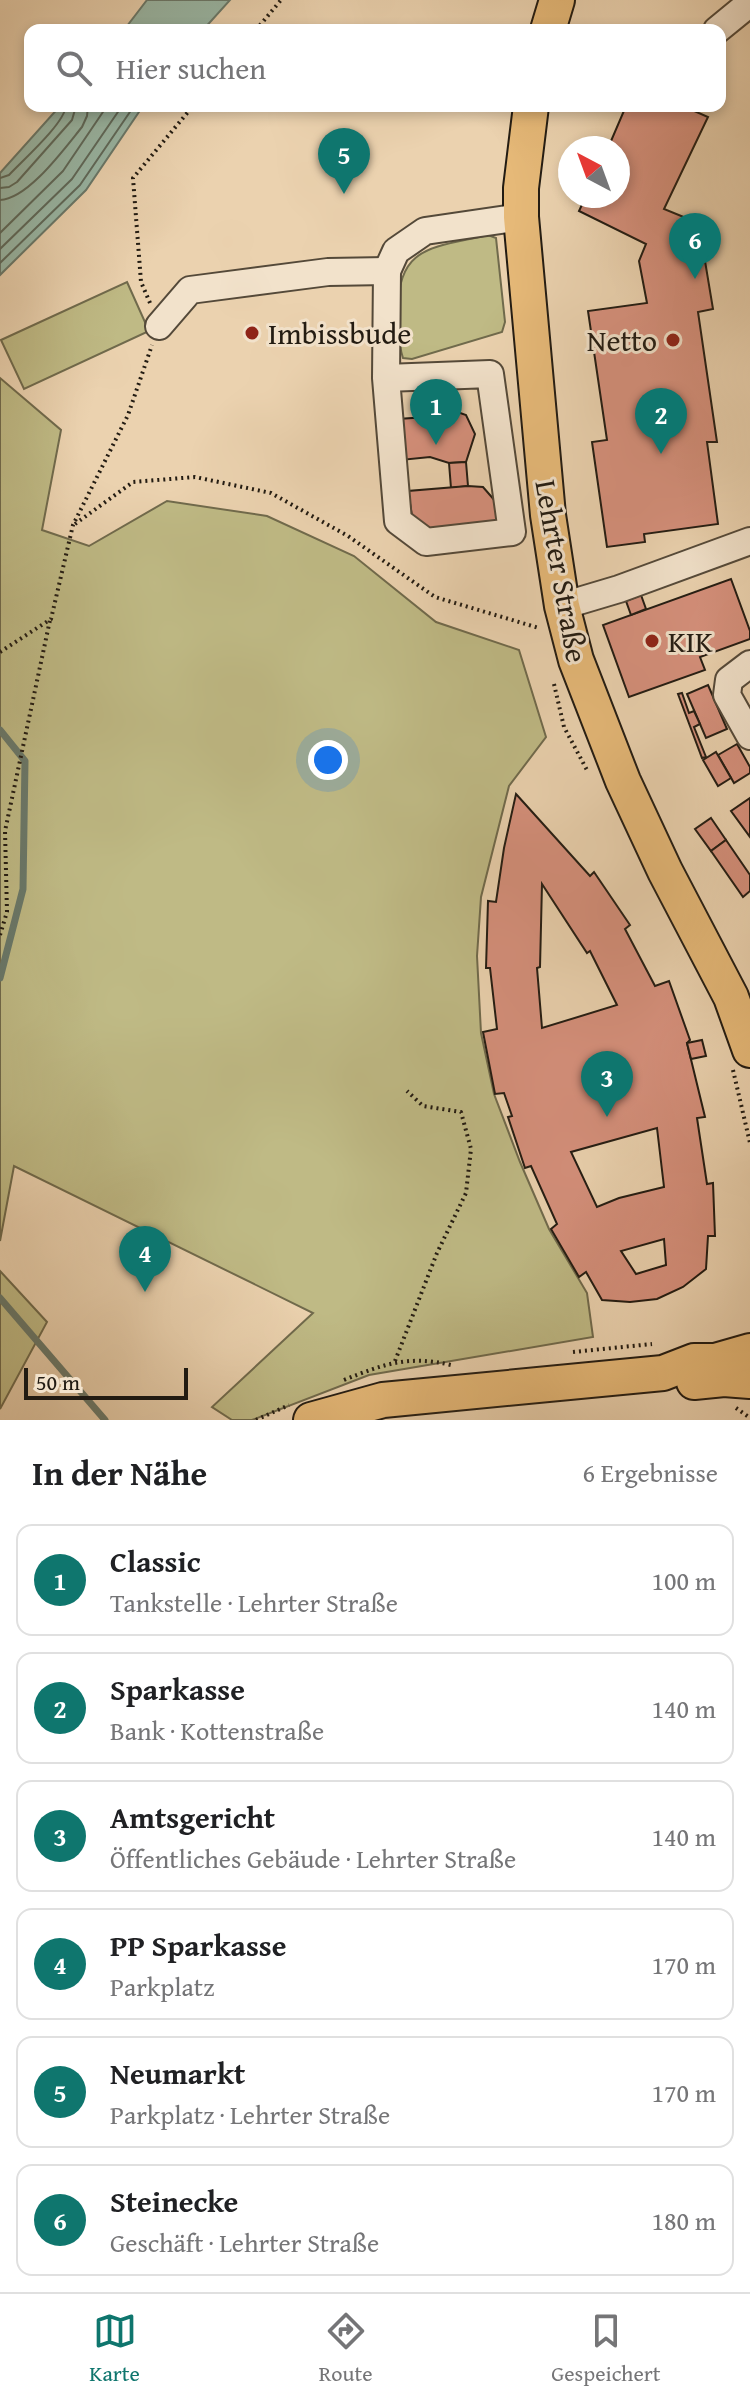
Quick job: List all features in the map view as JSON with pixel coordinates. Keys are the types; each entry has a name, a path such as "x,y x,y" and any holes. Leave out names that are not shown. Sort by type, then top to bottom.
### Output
{"main road":[{"path":"550,24 557,0"},
{"name":"Lehrter Straße","path":"530,112 521,188 521,217 552,618 577,663 601,729 665,871 731,997 750,1050"},
{"path":"311,1420 356,1406 394,1399 663,1373 694,1361 715,1361 750,1351"},
{"path":"663,1373 695,1382 724,1379 750,1381"}],"street":[{"path":"724,24 750,3"},
{"path":"386,378 490,374 512,532 426,542 398,521 386,378 387,271 396,251 425,231 521,217"},
{"path":"159,326 190,290 328,272 387,271"},
{"path":"552,618 599,596 750,541"},
{"path":"750,664 729,680 727,695 750,736"}],"path":[{"path":"261,24 281,0"},
{"path":"0,935 7,912 5,831 73,525 128,415 159,326 141,282 133,178 188,112"},
{"path":"73,525 133,482 195,477 271,493 348,536 435,597 552,618"},
{"path":"0,652 51,619"},
{"path":"395,1362 437,1253 466,1193 471,1171 471,1149 461,1112 423,1106 407,1091"}],"shaded area":[{"path":"488,235 496,238 505,322 502,332 412,359 403,358 399,336 399,291 403,274 411,262 435,248"},
{"path":"127,282 149,331 24,389 1,340"},
{"path":"0,378 61,430 42,530 89,546 167,501 267,516 354,556 436,622 519,650 546,737 509,786 481,897 477,956 481,1033 494,1094 520,1162 549,1229 587,1293 593,1337 369,1375 252,1420 232,1420 212,1407 313,1313 14,1166 0,1241"},
{"path":"0,1271 47,1322 0,1409"}],"water":[{"path":"147,0 230,0 208,24 129,24"},
{"path":"55,112 139,112 86,190 0,275 0,173"}],"building":[{"path":"623,112 697,112 708,117 664,209 691,220 696,252 705,261 713,309 698,312 717,442 707,442 718,524 644,534 645,542 607,547 592,442 607,440 588,311 647,303 639,261 646,244 579,211 580,208 630,208 630,136 613,136"},
{"path":"446,408 466,415 475,434 466,462 449,463 430,457 401,460 398,419 427,417"},
{"path":"466,462 468,486 451,488 449,463"},
{"path":"483,487 496,502 497,524 426,530 412,516 408,491"},
{"path":"731,579 750,631 750,639 700,657 705,670 629,697 603,625"},
{"path":"641,595 646,609 631,615 626,601"},
{"path":"708,685 727,729 706,738 687,694"},
{"path":"682,693 689,713 694,711 700,724 694,727 706,757 702,758 678,694"},
{"path":"737,744 750,767 750,773 734,783 718,755"},
{"path":"716,752 731,778 718,786 703,760"},
{"path":"516,794 590,876 594,872 630,925 625,929 655,986 669,981 690,1040 687,1043 705,1117 697,1118 707,1184 713,1183 715,1236 708,1236 706,1269 683,1287 657,1299 630,1302 602,1300 586,1272 579,1277 551,1229 557,1224 531,1166 525,1168 508,1117 512,1116 504,1093 495,1094 483,1032 497,1029 490,968 486,968 488,901 496,902","holes":["542,884 587,953 590,951 617,1005 542,1028 537,968 540,967","657,1128 664,1187 597,1207 571,1152","664,1239 666,1265 636,1274 621,1251"]},
{"path":"750,798 750,837 731,811"},
{"path":"711,818 726,840 711,851 695,829"},
{"path":"726,840 750,875 750,891 743,897 711,851"},
{"path":"702,1040 706,1056 691,1059 687,1043"}],"waterway":[{"path":"0,730 25,761 23,889 0,978"},
{"path":"0,1298 105,1420"}],"place":[{"name":"Neumarkt","path":"344,194"},
{"name":"Steinecke","path":"695,279"},
{"name":"Imbissbude","path":"252,333"},
{"name":"Netto","path":"673,340"},
{"name":"Classic","path":"436,445"},
{"name":"Sparkasse","path":"661,454"},
{"name":"KIK","path":"652,641"},
{"name":"Amtsgericht","path":"607,1117"},
{"name":"PP Sparkasse","path":"145,1292"}]}
